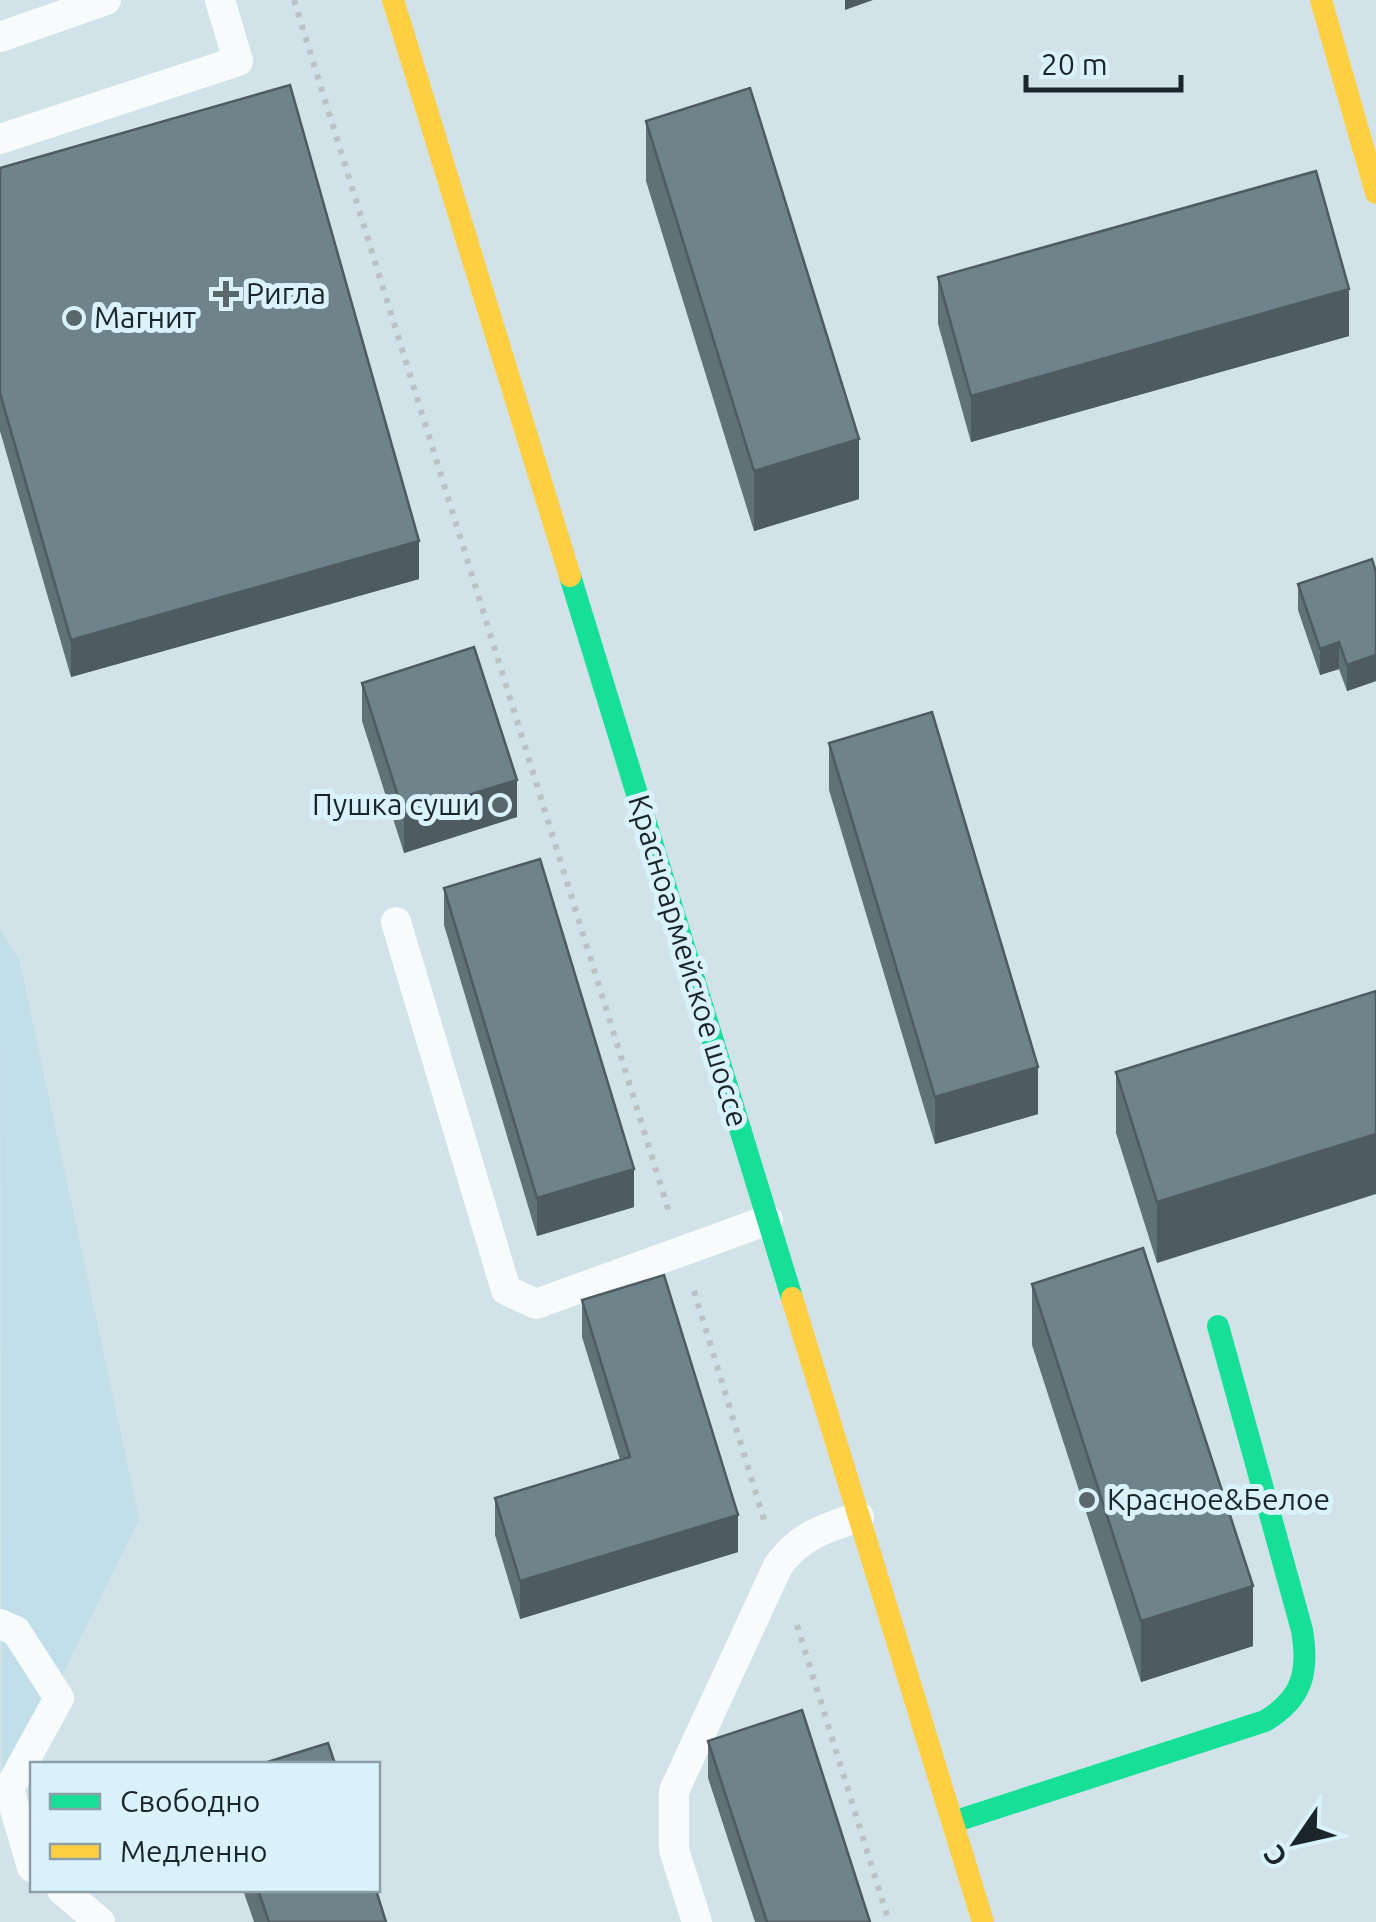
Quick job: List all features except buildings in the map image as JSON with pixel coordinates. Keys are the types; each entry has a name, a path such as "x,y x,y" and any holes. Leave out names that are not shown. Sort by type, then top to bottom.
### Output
{"street":[{"name":"Красноармейское шоссе","path":"393,0 984,1922"},
{"path":"1321,0 1376,193"},
{"path":"953,1822 1266,1721 1289,1708 1301,1689 1308,1660 1302,1630 1218,1326"}],"lane":[{"path":"0,37 106,0"},
{"path":"0,139 238,61 220,0"},
{"path":"396,922 506,1290 536,1304 681,1248 768,1220"},
{"path":"697,1922 674,1850 674,1791 778,1566 791,1548 812,1533 859,1517"},
{"path":"0,1624 16,1630 59,1698 9,1789 30,1860"},
{"path":"64,1892 100,1922"}],"path":[{"path":"294,0 889,1922"}],"shaded area":[{"path":"0,929 19,959 139,1519 2,1797"}],"traffic: fast":[{"path":"570,576 792,1298"},
{"path":"953,1822 1265,1721 1295,1693 1305,1659 1302,1630 1218,1326"}],"traffic: slow":[{"path":"393,0 570,576"},
{"path":"1321,0 1376,193"},
{"path":"792,1298 983,1922"}],"place":[{"name":"Ригла","path":"226,294"},
{"name":"Магнит","path":"74,318"},
{"name":"Пушка суши","path":"500,805"},
{"name":"Красное&Белое","path":"1087,1500"}]}
